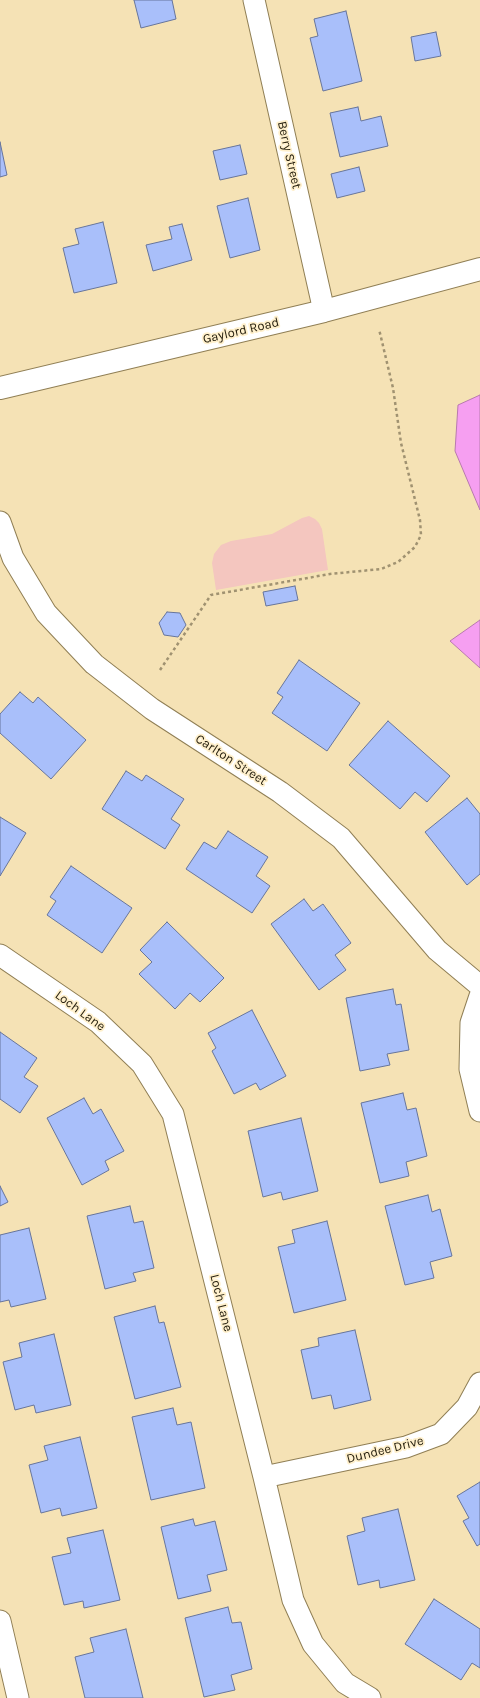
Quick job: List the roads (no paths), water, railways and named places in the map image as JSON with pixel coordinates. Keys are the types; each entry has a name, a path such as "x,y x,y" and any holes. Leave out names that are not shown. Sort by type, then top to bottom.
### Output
{"street":[{"name":"Berry Street","path":"254,0 324,311"},
{"name":"Gaylord Road","path":"0,388 324,311 480,269"},
{"name":"Carlton Street","path":"0,522 13,558 46,613 94,664 152,709 280,792 341,838 437,950 480,986"},
{"name":"Loch Lane","path":"0,955 98,1022 142,1064 173,1114 264,1477 293,1600 313,1644 346,1683 370,1698"},
{"path":"480,996 471,1023 470,1069 480,1111"},
{"name":"Dundee Drive","path":"264,1477 406,1447 440,1434 467,1407 480,1383"},
{"path":"0,1621 18,1698"}]}
